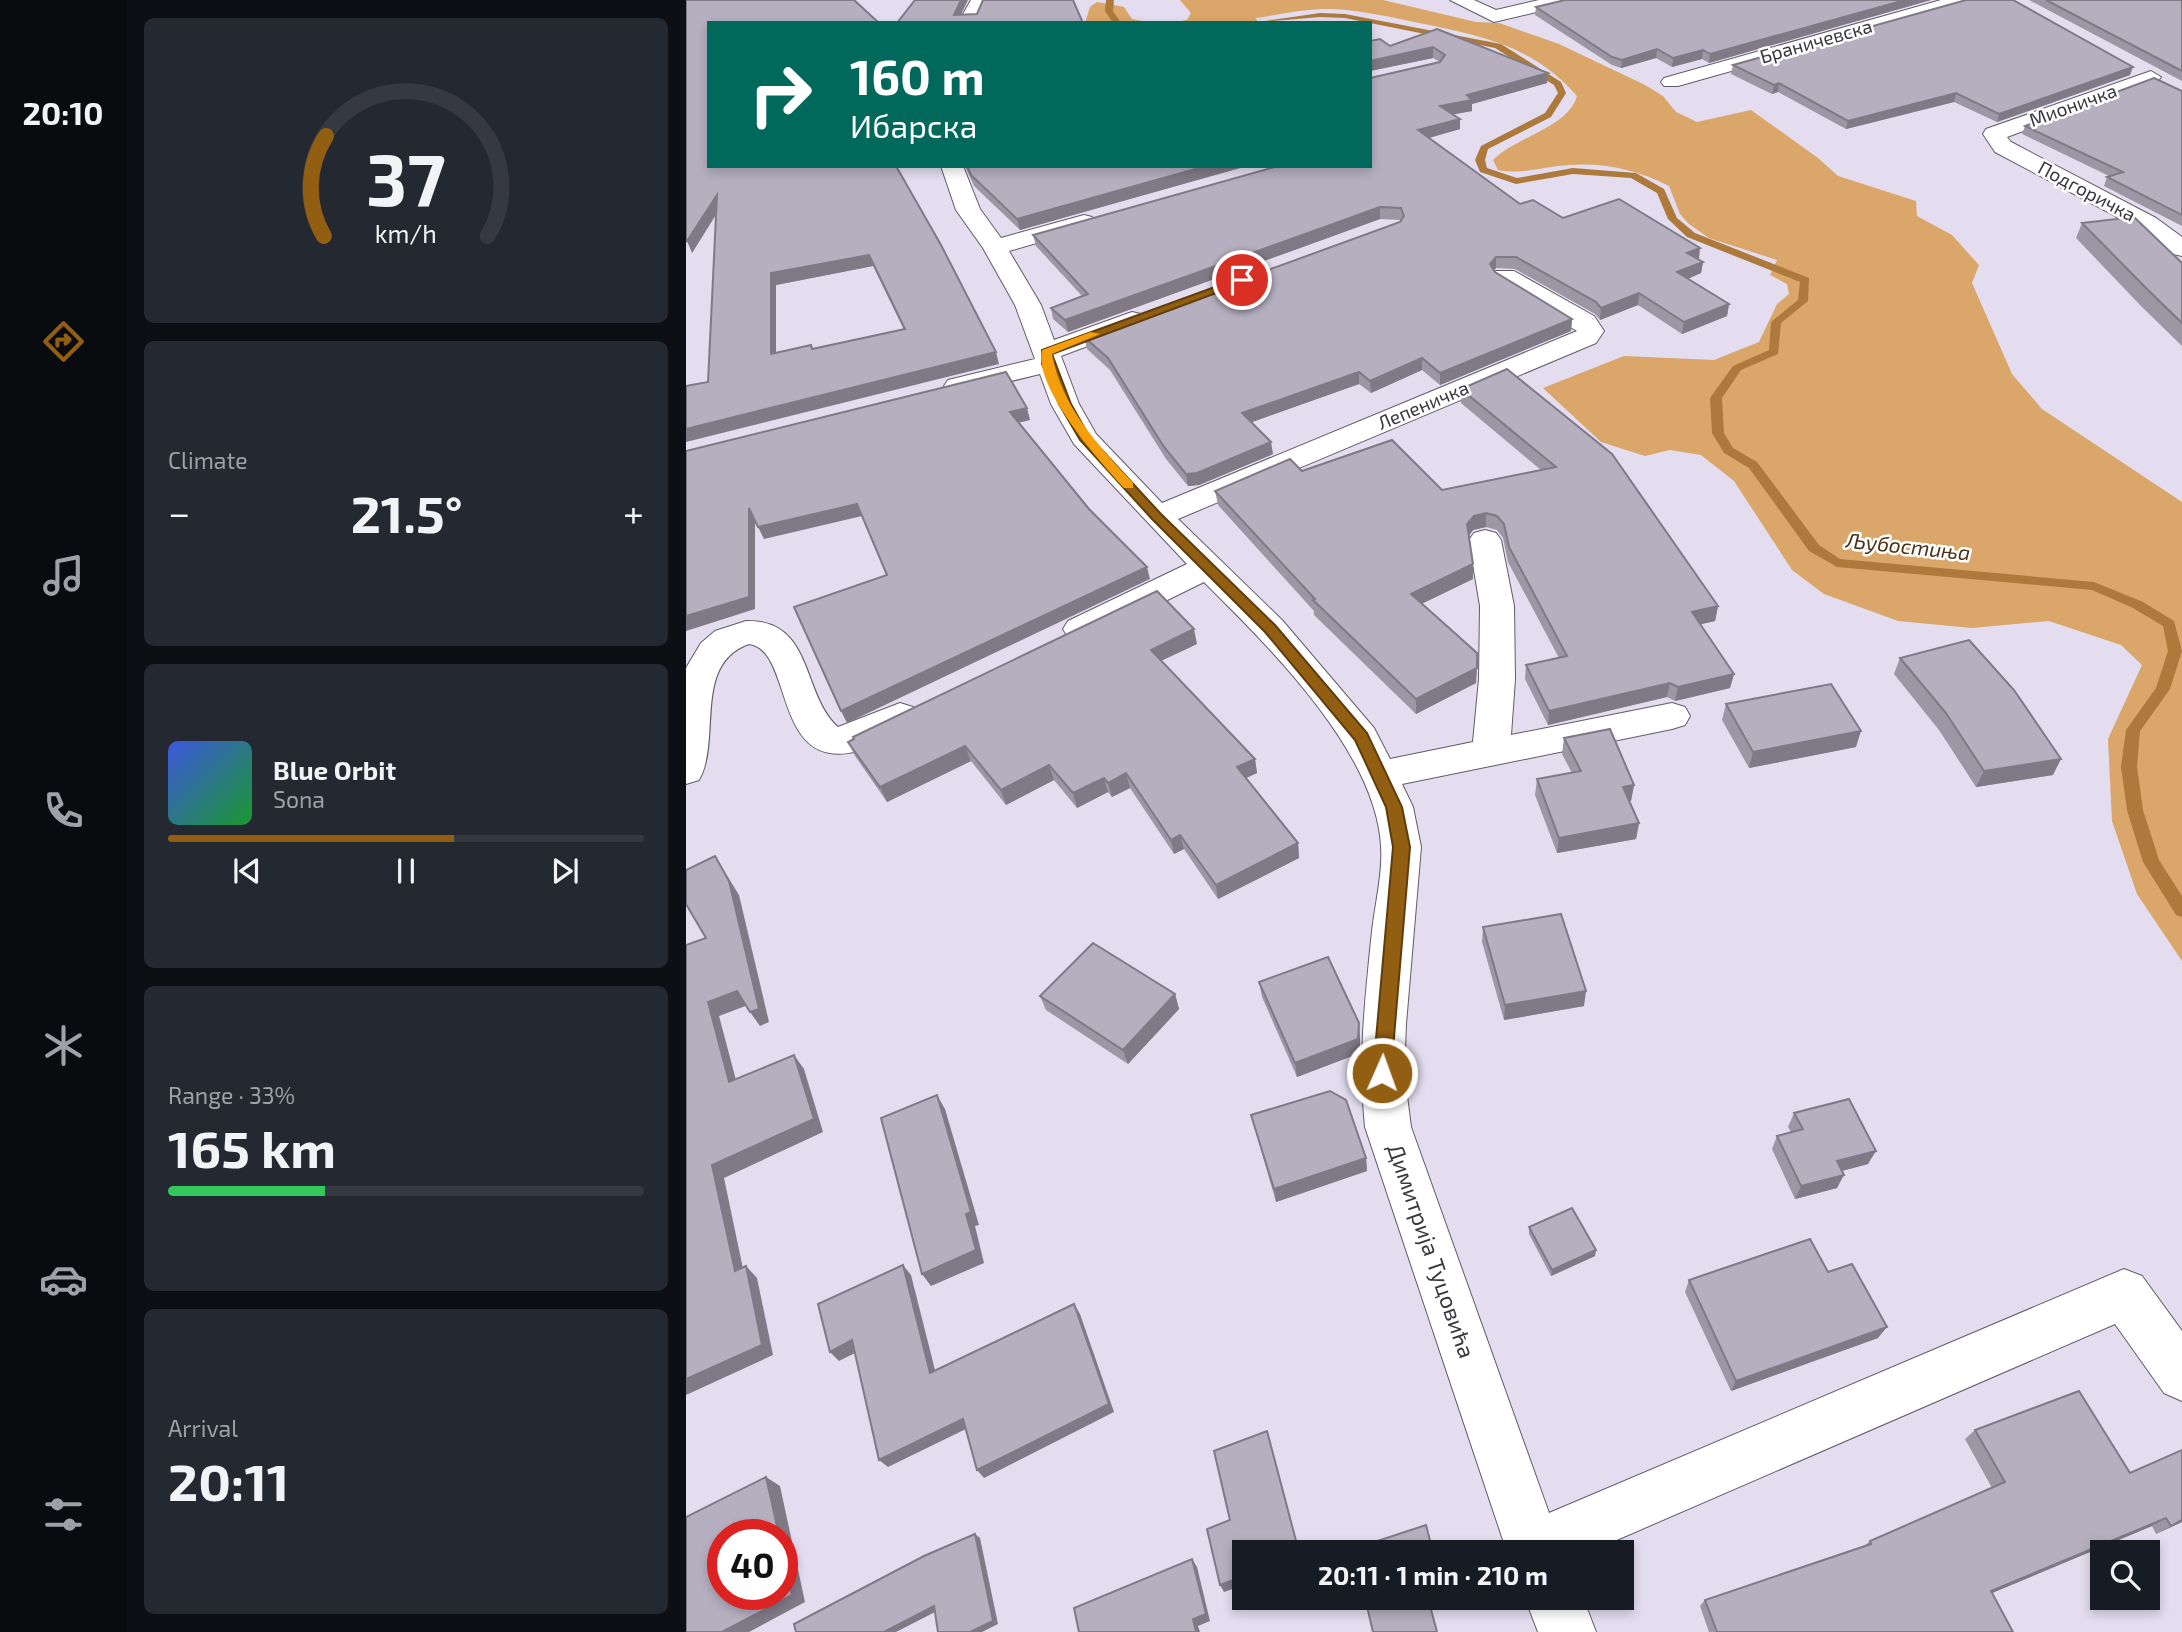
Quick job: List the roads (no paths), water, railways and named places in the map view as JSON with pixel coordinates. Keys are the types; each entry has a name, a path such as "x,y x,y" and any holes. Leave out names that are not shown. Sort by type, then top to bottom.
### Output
{"street":[{"path":"968,21 981,0"},
{"path":"1459,0 1494,16 1563,0"},
{"name":"Браничевска","path":"1671,82 1962,0"},
{"name":"Мионичка","path":"1994,134 2137,69 2170,62"},
{"path":"2137,69 2172,87"},
{"name":"Подгоричка","path":"1994,134 2003,147 2147,223 2182,248"},
{"name":"Димитрија Туцовића","path":"960,168 968,209 995,247 1028,305 1065,404 1084,438 1157,516 1270,628 1361,737 1394,807 1401,847 1384,1024 1382,1073 1388,1127 1532,1540"},
{"path":"995,247 1100,218"},
{"name":"Лепеничка","path":"1157,516 1587,337 1591,331 1585,322 1505,276"},
{"path":"927,394 1047,358 1161,310"},
{"path":"1485,540 1497,606 1497,679 1491,752"},
{"path":"1048,644 1207,567"},
{"path":"686,770 698,685 708,657 721,642 747,633 763,634 781,650 817,732 830,741 852,739 926,703"},
{"path":"1378,775 1672,716"},
{"path":"1597,1540 2124,1294 2182,1375"},
{"name":"Димитрија Туцовића","path":"1558,1610 1567,1632"}],"waterway":[{"name":"Љубостиња","path":"1110,0 1109,11 1116,21"},
{"name":"Љубостиња","path":"1271,21 1320,15 1370,21"},
{"name":"Љубостиња","path":"1372,21 1498,46 1558,84 1562,93 1548,115 1484,148 1480,160 1483,170 1516,181 1573,171 1633,175 1661,191 1673,219 1691,235 1805,280 1803,301 1776,322 1774,352 1737,368 1716,398 1718,433 1728,450 1753,465 1814,548 1837,563 2094,586 2138,605 2169,624 2175,651 2163,689 2133,730 2129,767 2135,810 2151,862 2182,910"}]}
